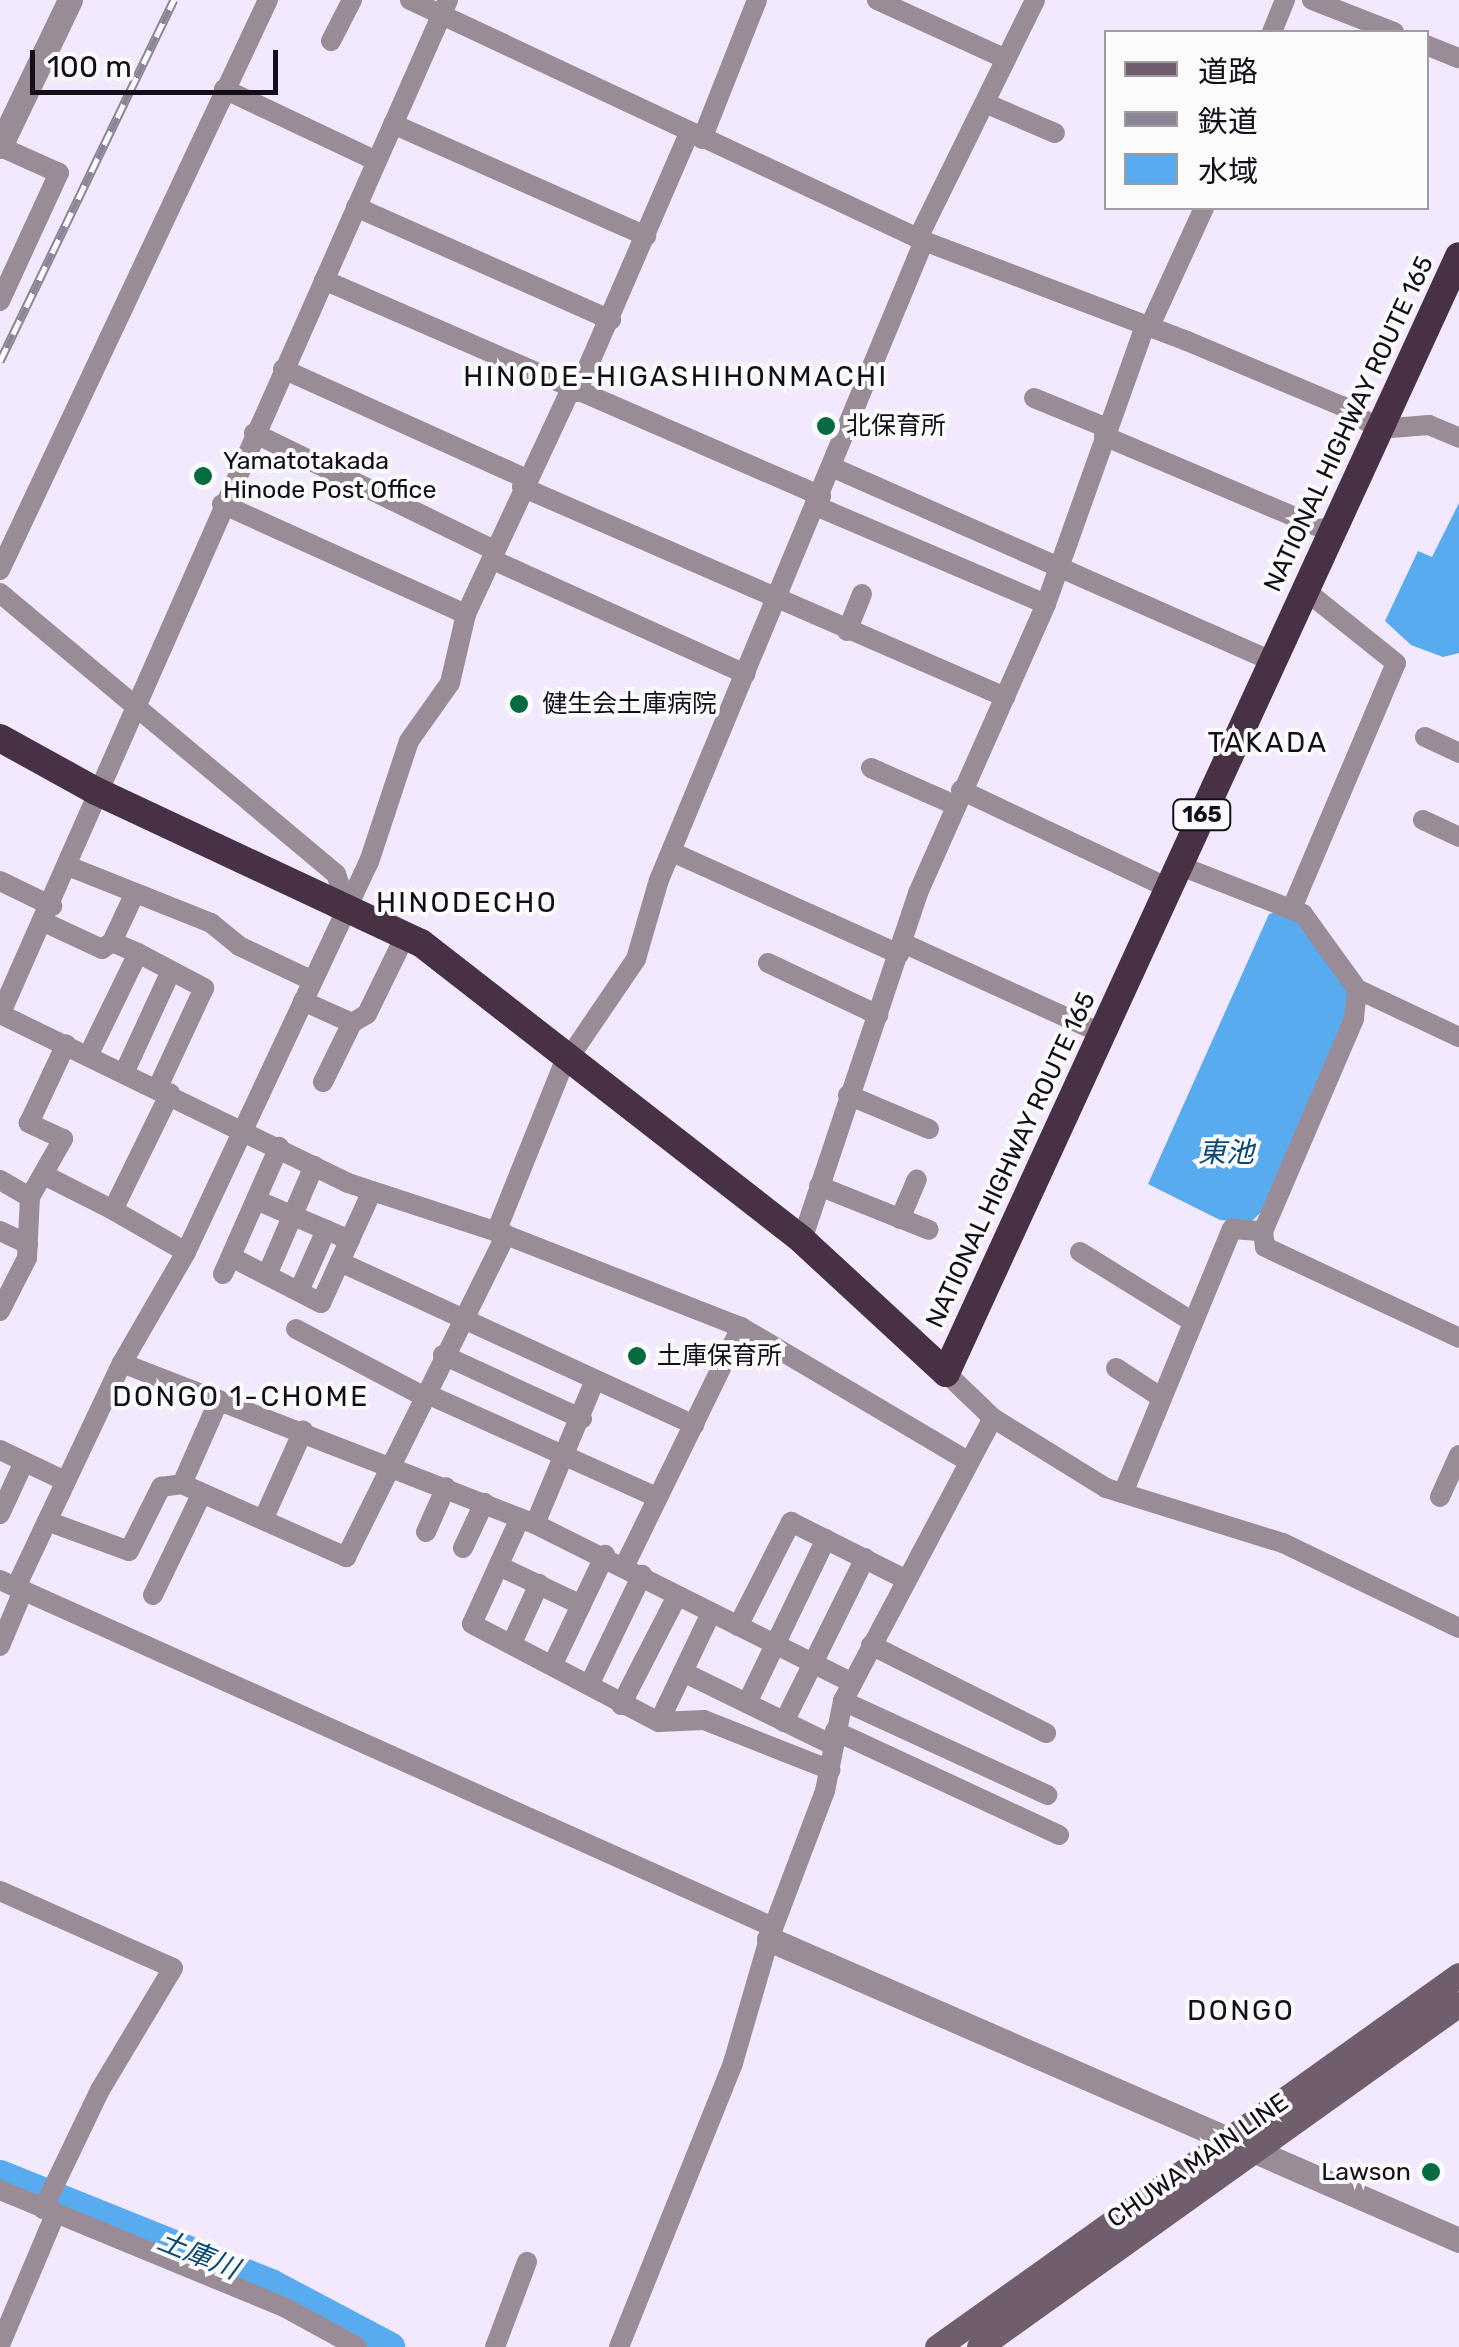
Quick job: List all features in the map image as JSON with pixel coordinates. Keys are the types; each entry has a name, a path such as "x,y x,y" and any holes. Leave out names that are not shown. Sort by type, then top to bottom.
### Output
{"highway":[{"name":"NATIONAL HIGHWAY ROUTE 165","path":"0,738 96,791 346,903 406,934 802,1240 946,1374 1459,256"}],"main road":[{"name":"CHUWA MAIN LINE","path":"937,2347 1459,1975"},
{"name":"CHUWA MAIN LINE","path":"980,2347 1459,2004"}],"street":[{"path":"0,301 59,174 1,146 70,0"},
{"path":"0,570 268,0"},
{"path":"331,41 352,0"},
{"path":"410,0 444,7 696,136 921,240 1342,406 1379,429 1429,426 1459,438"},
{"path":"0,1646 13,1586 122,1363 186,1252 346,903 370,862 410,741 450,683 466,614 524,483 610,320 756,0"},
{"path":"877,0 1006,58"},
{"path":"47,1520 129,1552 161,1488 182,1484 346,1557 395,1465 460,1316 501,1234 569,1057 636,960 672,852 774,599 834,468 921,240 1035,0"},
{"path":"1273,30 1285,0"},
{"path":"1312,0 1389,30"},
{"path":"444,7 96,791 48,914 0,1014 372,1191 501,1234 740,1327 968,1461"},
{"path":"1429,47 1459,58"},
{"path":"224,89 376,161"},
{"path":"986,104 1056,133"},
{"path":"392,124 646,236"},
{"path":"356,207 610,320"},
{"path":"802,1240 848,1095 958,797 1046,604 1147,327 1203,210"},
{"path":"324,280 1046,604"},
{"path":"283,369 774,599 1005,697"},
{"path":"1034,398 1332,533"},
{"path":"254,433 493,555 746,674"},
{"path":"834,468 1274,662"},
{"path":"222,504 466,614"},
{"path":"1292,908 1396,663 1306,591"},
{"path":"0,593 336,874 346,903"},
{"path":"847,631 862,594"},
{"path":"1425,737 1459,753"},
{"path":"871,768 1173,876 1292,908 1309,921 1358,989 1459,1038"},
{"path":"1422,820 1459,837"},
{"path":"672,852 1102,1034"},
{"path":"68,866 133,897 185,911 312,980"},
{"path":"0,881 102,948 112,942 133,897"},
{"path":"322,1082 352,1024 367,1014 406,934"},
{"path":"112,942 204,988 112,1210"},
{"path":"89,1054 138,952"},
{"path":"768,964 878,1015"},
{"path":"125,1071 170,973"},
{"path":"1358,989 1354,1019 1263,1232 1265,1247 1459,1338"},
{"path":"303,1001 352,1024"},
{"path":"0,1309 28,1244 30,1198 46,1176 63,1139 30,1123 66,1044"},
{"path":"848,1095 929,1129"},
{"path":"279,1147 227,1266 266,1274 321,1303 372,1191"},
{"path":"266,1274 314,1166"},
{"path":"46,1176 186,1252"},
{"path":"900,1218 917,1179"},
{"path":"0,1180 30,1198"},
{"path":"819,1186 929,1230"},
{"path":"256,1200 350,1240"},
{"path":"299,1292 326,1230"},
{"path":"1123,1492 1232,1230 1263,1232"},
{"path":"0,1231 28,1244"},
{"path":"1080,1252 1194,1322"},
{"path":"340,1262 694,1425"},
{"path":"591,1682 658,1498 740,1327"},
{"path":"296,1329 426,1396 658,1498"},
{"path":"443,1356 582,1419"},
{"path":"122,1363 395,1465 605,1555 677,1596 812,1663 848,1692 1048,1794"},
{"path":"1116,1368 1162,1398"},
{"path":"946,1374 993,1418 1123,1492 1283,1543 1459,1628"},
{"path":"595,1380 564,1457 499,1566 472,1624 591,1682 621,1705 659,1722 704,1720 830,1770"},
{"path":"182,1484 219,1400"},
{"path":"619,2347 705,2144 771,1933 830,1770 834,1739 848,1692 993,1418"},
{"path":"263,1520 303,1431"},
{"path":"0,1450 66,1482"},
{"path":"1440,1496 1459,1455"},
{"path":"0,1514 24,1462"},
{"path":"426,1532 446,1487"},
{"path":"153,1595 202,1493"},
{"path":"463,1548 484,1503"},
{"path":"738,1626 791,1522 905,1580"},
{"path":"746,1703 826,1539"},
{"path":"553,1664 605,1555"},
{"path":"784,1722 865,1558"},
{"path":"499,1566 581,1605"},
{"path":"512,1643 539,1584"},
{"path":"13,1586 1226,2142 1459,2240"},
{"path":"621,1705 677,1596"},
{"path":"659,1722 711,1613"},
{"path":"871,1645 1046,1733"},
{"path":"682,1672 784,1722 834,1739 1059,1835"},
{"path":"0,1891 174,1968 76,2139 0,2344"},
{"path":"0,2190 284,2307 357,2347"},
{"path":"495,2347 527,2262"}],"water":[{"path":"1459,503 1459,653 1443,657 1411,645 1385,621 1418,551 1432,557"},
{"name":"東池","path":"1282,911 1301,919 1349,990 1350,1008 1268,1205 1250,1223 1220,1220 1148,1184 1269,914"}],"waterway":[{"name":"土庫川","path":"0,2175 271,2284 390,2347"}],"railway":[{"path":"0,361 174,0"}],"place":[{"name":"北保育所","path":"826,426"},
{"name":"Yamatotakada Hinode Post Office","path":"203,476"},
{"name":"健生会土庫病院","path":"519,704"},
{"name":"土庫保育所","path":"637,1356"},
{"name":"Lawson","path":"1431,2172"}],"district":[{"name":"HINODE-HIGASHIHONMACHI","path":"676,377"},
{"name":"TAKADA","path":"1268,743"},
{"name":"HINODECHO","path":"467,903"},
{"name":"DONGO 1-CHOME","path":"241,1397"},
{"name":"DONGO","path":"1241,2011"}]}
